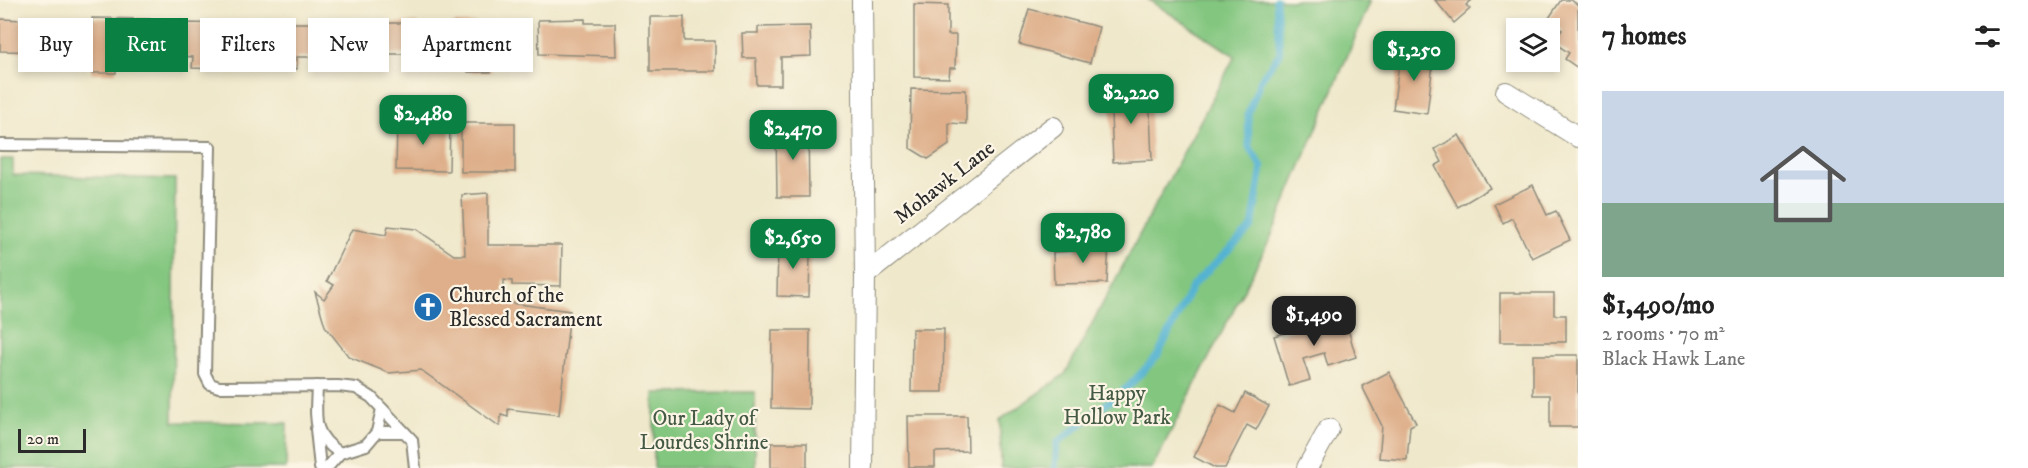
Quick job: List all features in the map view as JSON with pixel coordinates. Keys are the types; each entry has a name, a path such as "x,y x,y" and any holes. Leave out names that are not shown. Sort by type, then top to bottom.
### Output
{"street":[{"path":"862,0 865,275 862,468"},
{"path":"1506,92 1578,137"},
{"name":"Mohawk Lane","path":"865,275 1053,127"},
{"path":"1307,468 1329,429"}],"lane":[{"path":"0,144 210,147 205,374 210,384 219,387 356,388 372,397 412,440 414,468"},
{"path":"316,386 316,426 320,468"},
{"path":"327,468 340,453 366,445 378,432 382,409"},
{"path":"316,426 326,444 340,453"},
{"path":"378,432 404,432"}],"green space":[{"name":"Happy Hollow Park","path":"1149,0 1371,0 1270,239 1152,468 1001,468 1000,420 1065,374 1235,56"},
{"path":"0,159 13,159 13,175 175,179 173,422 287,423 286,468 0,468"},
{"name":"Our Lady of Lourdes Shrine","path":"755,392 755,468 654,468 654,393"}],"building":[{"path":"1435,0 1472,0 1466,5 1470,9 1454,23"},
{"path":"1561,0 1571,0 1578,5 1578,68 1565,59 1569,53 1560,47 1562,30 1560,18 1549,18"},
{"path":"914,4 948,5 948,35 956,35 955,68 950,68 949,78 914,77"},
{"path":"1029,9 1099,27 1090,63 1019,44"},
{"path":"650,17 684,17 684,41 715,41 715,71 650,71"},
{"path":"93,18 105,18 105,72 116,73 91,73 93,72"},
{"path":"0,19 18,20 18,51 0,51"},
{"path":"585,19 585,23 615,23 616,56 539,54 538,20"},
{"path":"188,23 200,23 200,68 192,68 193,57 188,57"},
{"path":"296,23 308,23 308,57 297,57 297,69"},
{"path":"389,23 401,23 401,54 389,54"},
{"path":"810,26 811,56 781,57 781,85 757,85 756,58 743,58 742,33 758,33 758,27"},
{"path":"1401,50 1434,55 1427,114 1393,109"},
{"path":"1149,88 1152,160 1113,162 1110,90"},
{"path":"911,89 966,90 966,124 949,123 949,145 928,159 910,148"},
{"path":"397,122 450,123 449,171 396,170"},
{"path":"461,123 515,123 515,172 461,172"},
{"path":"808,125 809,197 777,197 776,126"},
{"path":"1459,135 1490,188 1458,207 1435,166 1442,162 1435,149"},
{"path":"1533,185 1547,215 1556,211 1570,240 1532,258 1512,218 1503,223 1494,204"},
{"name":"Church of the Blessed Sacrament","path":"488,193 488,245 562,245 561,286 512,285 512,281 504,280 504,302 570,311 559,415 508,409 508,417 501,415 499,426 421,370 389,373 349,357 325,326 315,292 324,299 334,285 327,281 352,229 386,235 388,226 416,229 454,255 465,255 462,195"},
{"path":"1109,240 1107,283 1054,284 1053,252 1076,251 1076,241"},
{"path":"778,243 807,243 807,256 810,256 809,297 777,296"},
{"path":"1500,293 1554,293 1554,315 1566,315 1566,342 1500,342"},
{"path":"1344,315 1356,357 1328,366 1324,353 1303,359 1310,380 1289,386 1274,336"},
{"path":"912,329 944,329 943,392 911,392"},
{"path":"772,330 810,330 809,409 771,408"},
{"path":"1533,355 1578,355 1578,427 1550,427 1550,395 1533,395"},
{"path":"1389,372 1416,423 1410,426 1407,460 1379,458 1382,426 1362,386"},
{"path":"1245,393 1269,406 1256,430 1247,425 1225,468 1215,468 1194,457 1220,405 1235,413"},
{"path":"908,416 967,416 968,451 935,452 935,467 909,467"},
{"path":"771,443 807,443 807,468 771,468"}],"waterway":[{"path":"1055,468 1057,443 1129,386 1158,355 1193,285 1252,227 1262,167 1249,147 1248,113 1261,79 1280,53 1276,0"}],"place":[{"name":"Church of the Blessed Sacrament","path":"428,307"}]}
